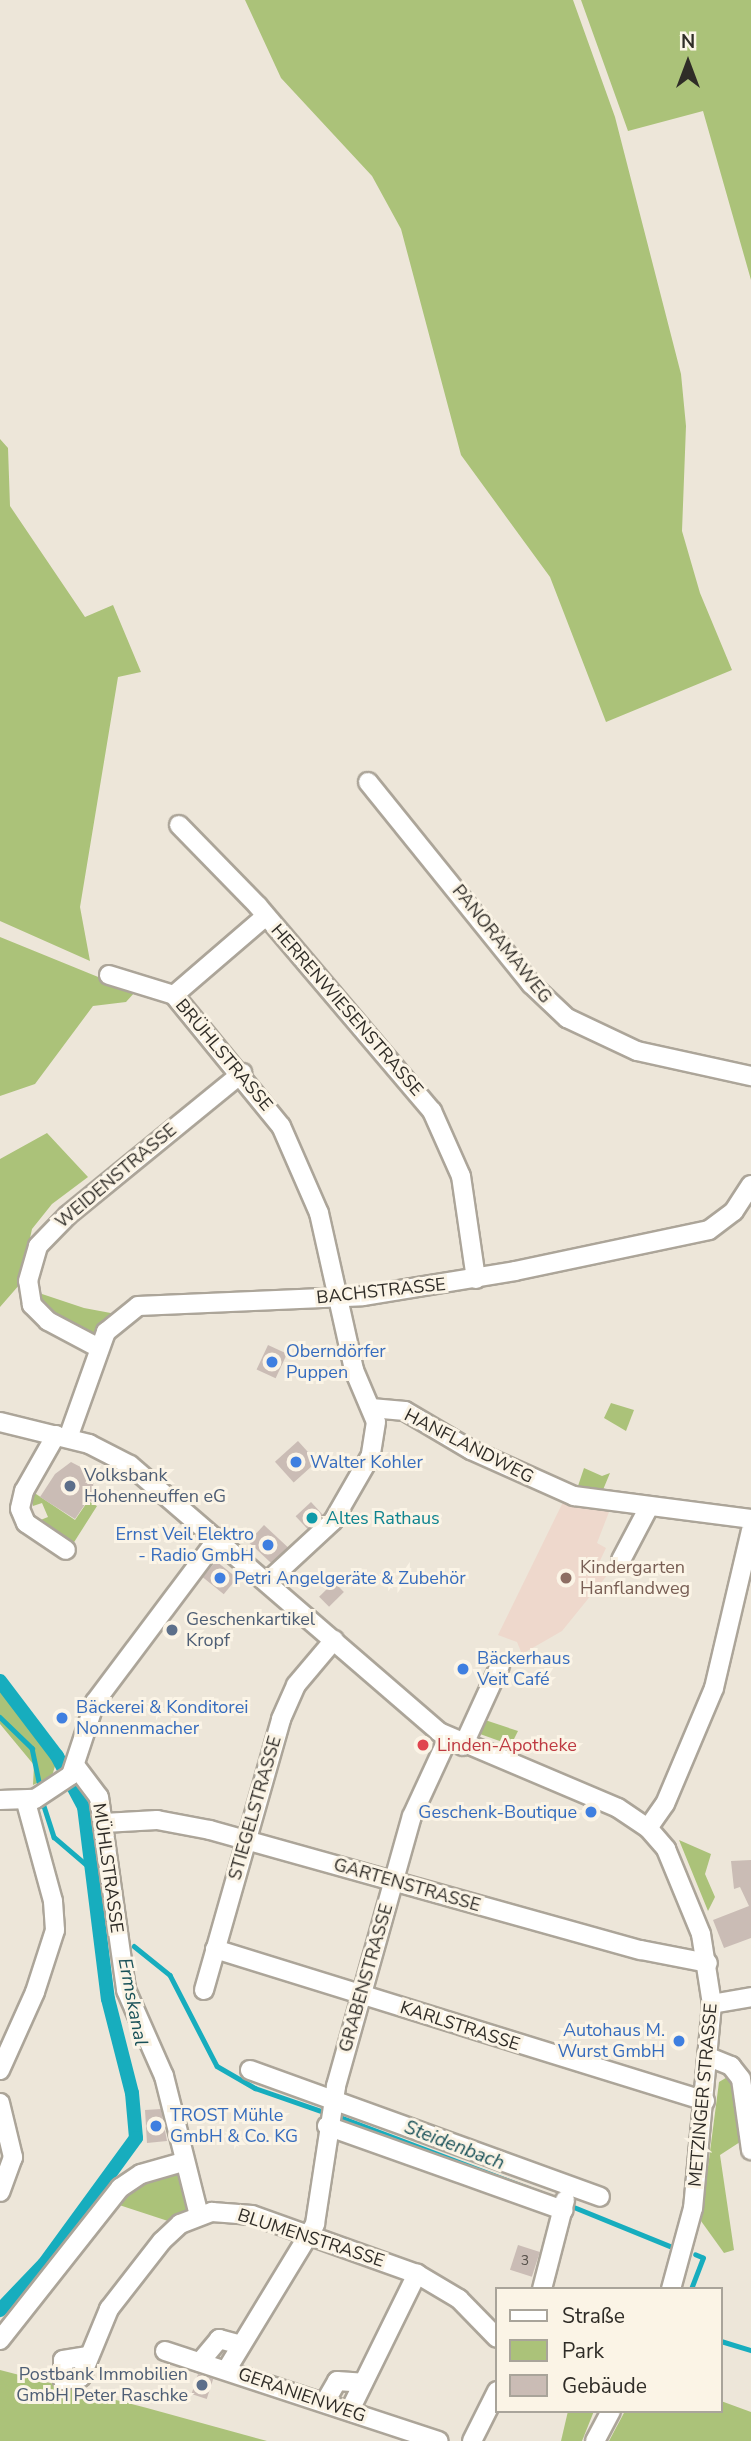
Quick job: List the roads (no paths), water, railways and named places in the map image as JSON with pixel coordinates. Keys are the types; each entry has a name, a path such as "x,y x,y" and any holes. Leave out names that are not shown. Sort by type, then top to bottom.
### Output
{"street":[{"name":"PANORAMAWEG","path":"368,782 531,984 567,1018 637,1051 751,1076"},
{"name":"HERRENWIESENSTRASSE","path":"182,840 179,825 266,916 432,1111 460,1175 476,1279"},
{"path":"174,995 266,916"},
{"name":"BRÜHLSTRASSE","path":"109,975 174,995 242,1073 281,1126 307,1182 339,1297 354,1370 371,1408 375,1445 333,1521 267,1582"},
{"name":"WEIDENSTRASSE","path":"99,1348 48,1321 32,1305 28,1281 38,1246 76,1208 242,1073"},
{"name":"BACHSTRASSE","path":"66,1550 26,1523 20,1509 24,1491 62,1436 99,1348 115,1323 138,1306 339,1297 476,1279 709,1230 734,1211 751,1185"},
{"name":"HANFLANDWEG","path":"371,1408 405,1411 481,1455 574,1496 751,1519"},
{"path":"0,1422 62,1436 130,1465 456,1742 604,1801 648,1828 665,1804 714,1688 751,1530"},
{"path":"621,1560 649,1507"},
{"path":"0,1800 30,1801 58,1786 77,1768 95,1702 218,1538"},
{"name":"STIEGELSTRASSE","path":"204,1990 288,1699 334,1640"},
{"name":"GRABENSTRASSE","path":"227,2369 309,2235 318,2212 332,2101 419,1796 456,1742 500,1665"},
{"name":"MÜHLSTRASSE","path":"77,1768 94,1785 104,1824 126,1990 164,2076 183,2162 199,2215"},
{"path":"0,2070 36,1992 55,1930 30,1801"},
{"name":"GARTENSTRASSE","path":"104,1824 161,1820 246,1839 394,1881 708,1963"},
{"name":"METZINGER STRASSE","path":"648,1828 681,1879 708,1963 712,2004 705,2101 690,2228 672,2287"},
{"name":"KARLSTRASSE","path":"215,1949 705,2101"},
{"path":"712,2004 751,1997"},
{"path":"709,2057 731,2066 741,2079 751,2150"},
{"path":"250,2070 600,2197"},
{"path":"0,2102 13,2157 0,2192"},
{"path":"327,2126 563,2210"},
{"path":"0,2340 120,2188 141,2174 183,2162"},
{"path":"543,2287 569,2187"},
{"name":"BLUMENSTRASSE","path":"88,2356 109,2309 172,2231 199,2215 240,2212 417,2274 459,2300 496,2337"},
{"path":"350,2410 417,2274"},
{"path":"200,2362 219,2339 241,2345"},
{"name":"GERANIENWEG","path":"165,2351 227,2369 439,2441"},
{"path":"325,2402 337,2381 363,2383"},
{"path":"472,2441 496,2393"},
{"path":"595,2441 610,2413"}],"waterway":[{"name":"Ermskanal","path":"0,1681 57,1756 84,1807 108,1999 132,2093 136,2138 44,2264 0,2310"},
{"path":"0,1717 32,1748 41,1791"},
{"path":"42,1800 54,1837 95,1872"},
{"name":"Steidenbach","path":"134,1946 170,1975 217,2066 255,2088 321,2111"},
{"name":"Steidenbach","path":"340,2117 541,2193"},
{"name":"Steidenbach","path":"569,2205 675,2248"},
{"name":"Steidenbach","path":"692,2287 703,2258 696,2255"},
{"name":"Steidenbach","path":"723,2342 751,2350"}],"place":[{"name":"Oberndörfer Puppen","path":"272,1362"},
{"name":"Walter Kohler","path":"296,1462"},
{"name":"Volksbank Hohenneuffen eG","path":"70,1486"},
{"name":"Altes Rathaus","path":"312,1518"},
{"name":"Ernst Veil Elektro - Radio GmbH","path":"268,1545"},
{"name":"Petri Angelgeräte & Zubehör","path":"220,1578"},
{"name":"Kindergarten Hanflandweg","path":"566,1578"},
{"name":"Geschenkartikel Kropf","path":"172,1630"},
{"name":"Bäckerhaus Veit Café","path":"463,1669"},
{"name":"Bäckerei & Konditorei Nonnenmacher","path":"62,1718"},
{"name":"Linden-Apotheke","path":"423,1745"},
{"name":"Geschenk-Boutique","path":"591,1812"},
{"name":"Autohaus M. Wurst GmbH","path":"679,2041"},
{"name":"TROST Mühle GmbH & Co. KG","path":"156,2126"},
{"name":"Postbank Immobilien GmbH Peter Raschke","path":"202,2385"}]}
